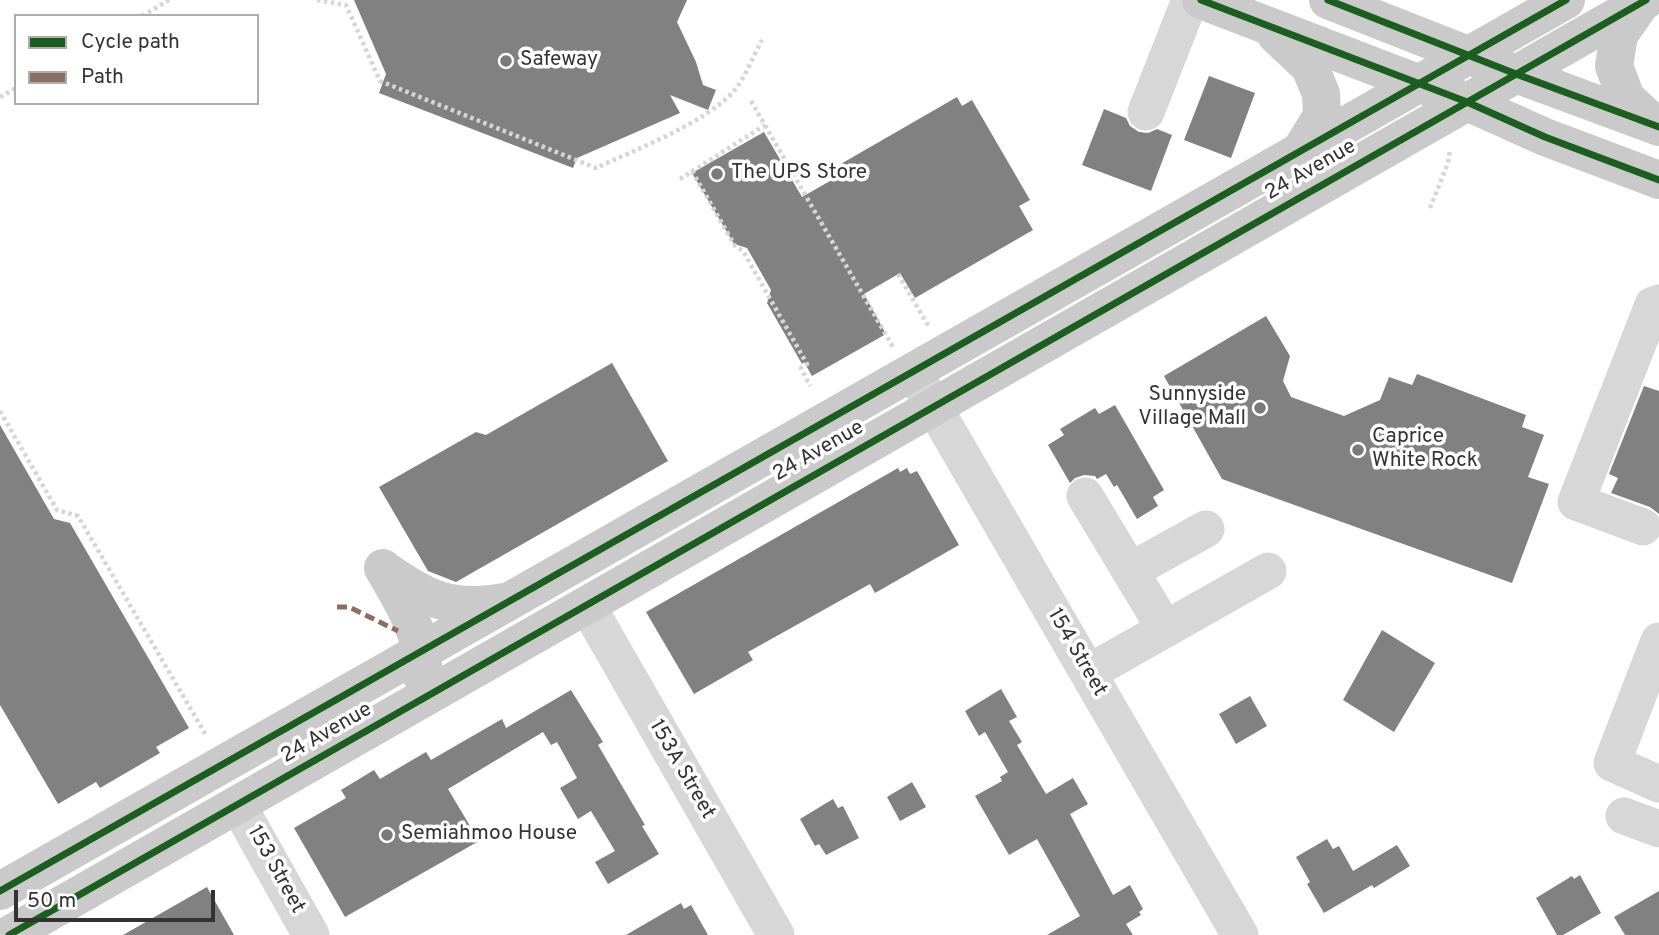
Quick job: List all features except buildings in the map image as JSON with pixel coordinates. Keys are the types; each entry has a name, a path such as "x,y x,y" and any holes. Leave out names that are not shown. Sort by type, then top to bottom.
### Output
{"main road":[{"path":"1201,0 1419,83 1545,137 1659,180"},
{"path":"1328,0 1658,127"},
{"name":"24 Avenue","path":"0,891 507,602 905,363 1301,150 1566,0"},
{"path":"1644,1 1619,35 1614,66 1626,99 1658,127"},
{"name":"24 Avenue","path":"9,935 1644,1"},
{"path":"1264,24 1310,67 1321,94 1322,116 1301,150"},
{"path":"331,752 397,690 424,673 422,651 414,622 383,568 412,588 440,601 475,607 507,602"}],"street":[{"path":"1146,112 1190,0"},
{"path":"1643,527 1576,502 1653,305 1659,303"},
{"name":"154 Street","path":"905,363 934,407 1240,935"},
{"path":"1085,496 1165,629"},
{"path":"1130,571 1206,529"},
{"path":"1088,673 1268,571"},
{"name":"153A Street","path":"587,605 776,935"},
{"path":"1659,641 1612,763 1659,784"},
{"name":"153 Street","path":"238,805 311,935"},
{"path":"1625,816 1659,829"}],"path":[{"path":"145,14 169,0"},
{"path":"317,0 346,5 380,81 596,168 662,138 709,111 734,91 762,40"},
{"path":"751,101 905,363"},
{"path":"680,179 765,125"},
{"path":"1430,208 1448,163 1452,140"},
{"path":"692,171 735,246 743,251 807,364 801,368 810,386"},
{"path":"898,274 929,327"},
{"path":"0,411 57,510 78,516 204,733"},
{"path":"124,595 131,591"}],"marked path":[{"path":"337,607 349,607 398,631"}],"cycle path":[{"path":"1201,0 1467,102 1545,137 1659,180"},
{"path":"1328,0 1659,127"},
{"path":"0,891 1566,0"},
{"path":"9,935 1646,0"}],"place":[{"name":"Safeway","path":"506,61"},
{"name":"The UPS Store","path":"717,174"},
{"name":"Sunnyside Village Mall","path":"1260,408"},
{"name":"Caprice White Rock","path":"1358,450"},
{"name":"Semiahmoo House","path":"387,835"}]}
